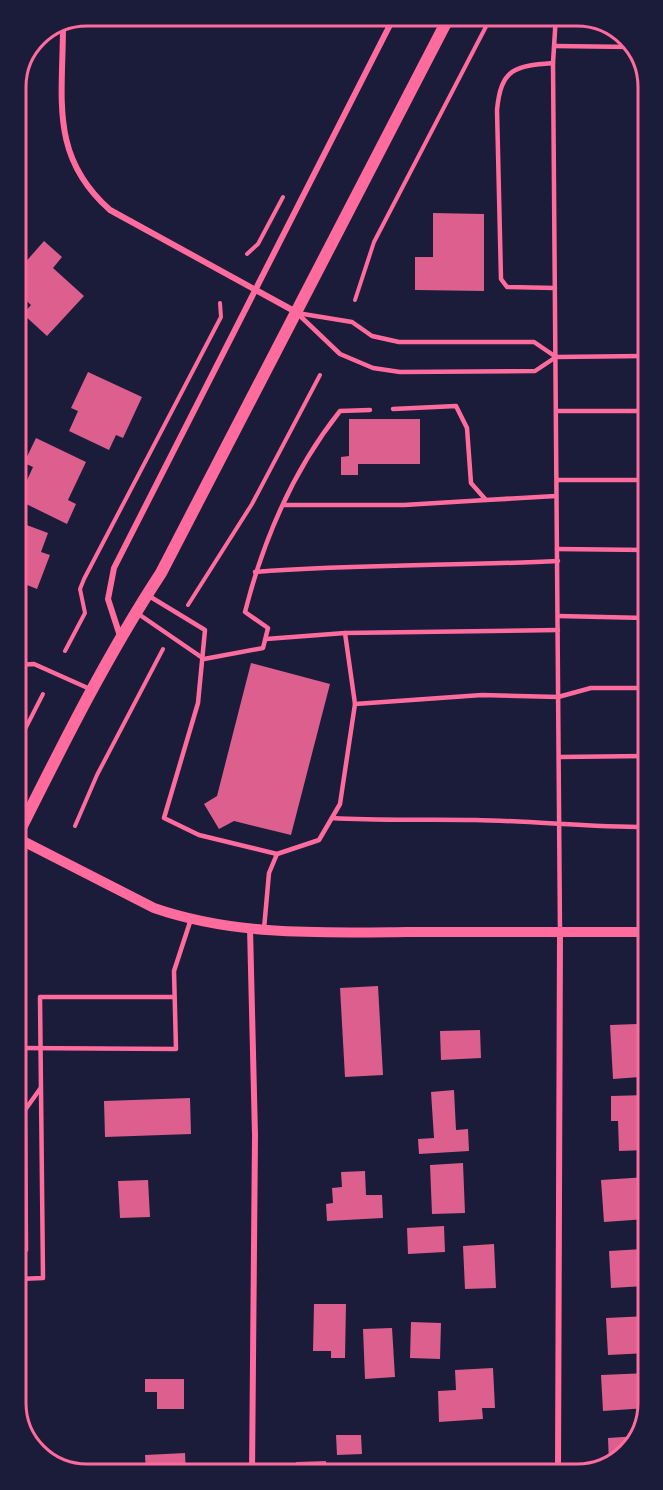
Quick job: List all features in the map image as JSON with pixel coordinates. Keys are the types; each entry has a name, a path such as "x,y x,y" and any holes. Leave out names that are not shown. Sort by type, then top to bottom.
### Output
{"main road":[{"path":"26,819 90,689 120,636 161,573 444,26"}],"street":[{"path":"120,636 108,599 114,568 254,288 389,26"},
{"path":"63,30 63,130 72,163 83,181 110,210 297,313"},
{"path":"26,842 136,899 191,919 250,928 299,933 638,932"},
{"path":"250,928 255,1136 252,1464"},
{"path":"558,1464 560,932"}],"lane":[{"path":"555,26 553,63 560,932"},
{"path":"554,46 623,47"},
{"path":"553,63 513,69 505,78 498,94 497,110 501,279 507,287 555,288"},
{"path":"297,313 340,354 373,368 400,372 535,371 556,357 638,356"},
{"path":"297,313 352,322 372,336 399,342 534,342 556,357"},
{"path":"393,409 456,406 467,428 471,483 486,500"},
{"path":"135,612 204,659 263,648 268,628 245,612 255,572 284,505 319,437 340,411 370,410"},
{"path":"556,411 638,411"},
{"path":"557,480 638,480"},
{"path":"284,505 404,505 556,496"},
{"path":"557,549 638,550"},
{"path":"255,572 321,567 558,561"},
{"path":"146,595 205,630 198,703 164,818 200,836 278,854 319,840 340,804 354,704 345,633"},
{"path":"558,616 638,618"},
{"path":"266,639 345,633 558,630"},
{"path":"26,664 34,664 90,689"},
{"path":"354,704 482,695 558,697 591,688 638,688"},
{"path":"559,757 638,756"},
{"path":"332,818 638,827"},
{"path":"264,929 269,873 278,854"},
{"path":"26,1048 176,1049 174,971 191,919"},
{"path":"26,1279 43,1278 40,998 173,997"},
{"path":"26,1109 40,1088"}],"path":[{"path":"355,300 374,242 486,26"},
{"path":"65,651 85,613 80,589 84,579 221,316 220,303"},
{"path":"188,605 252,504 320,375"},
{"path":"75,826 97,775 163,649"},
{"path":"26,727 43,694"}],"building":[{"path":"433,213 484,214 484,291 415,290 415,257 433,257"},
{"path":"44,241 62,257 53,268 84,296 47,336 26,317 26,311 31,305 26,300 26,262"},
{"path":"88,372 142,397 123,438 116,435 109,450 69,431 78,411 71,408"},
{"path":"349,419 420,419 420,464 358,464 358,475 341,475 341,457 349,456"},
{"path":"36,438 86,462 68,500 76,504 67,524 26,504 26,482 33,467 26,464 26,459"},
{"path":"26,525 48,533 41,552 50,555 37,589 26,585"},
{"path":"251,663 330,684 291,835 234,821 219,829 204,804 217,796"},
{"path":"378,986 383,1075 345,1077 340,988"},
{"path":"637,1024 638,1077 613,1079 610,1025"},
{"path":"480,1030 481,1058 441,1060 440,1031"},
{"path":"454,1090 456,1130 468,1129 469,1151 419,1154 418,1139 434,1138 431,1092"},
{"path":"638,1095 638,1150 619,1151 618,1121 611,1121 611,1096"},
{"path":"190,1098 191,1134 105,1137 104,1101"},
{"path":"463,1163 465,1213 432,1214 430,1165"},
{"path":"365,1171 366,1195 382,1195 383,1218 327,1221 326,1204 333,1203 332,1188 342,1187 341,1172"},
{"path":"638,1178 638,1220 604,1222 601,1180"},
{"path":"148,1180 150,1217 120,1218 118,1181"},
{"path":"444,1226 445,1252 408,1254 407,1228"},
{"path":"494,1244 496,1288 465,1289 463,1246"},
{"path":"638,1249 638,1286 611,1288 609,1251"},
{"path":"314,1304 346,1304 345,1358 331,1358 331,1351 313,1351"},
{"path":"638,1316 638,1354 608,1355 606,1318"},
{"path":"411,1322 441,1323 440,1359 410,1358"},
{"path":"392,1328 395,1377 365,1379 363,1329"},
{"path":"493,1368 495,1408 482,1408 483,1419 439,1422 438,1391 456,1390 455,1370"},
{"path":"638,1373 637,1409 603,1411 601,1375"},
{"path":"145,1379 184,1379 184,1409 157,1409 157,1392 145,1392"},
{"path":"336,1435 361,1435 362,1454 337,1455"},
{"path":"627,1437 620,1447 609,1455 608,1438"},
{"path":"185,1453 186,1464 145,1464 145,1455"},
{"path":"326,1461 326,1464 296,1464 296,1462"}]}
